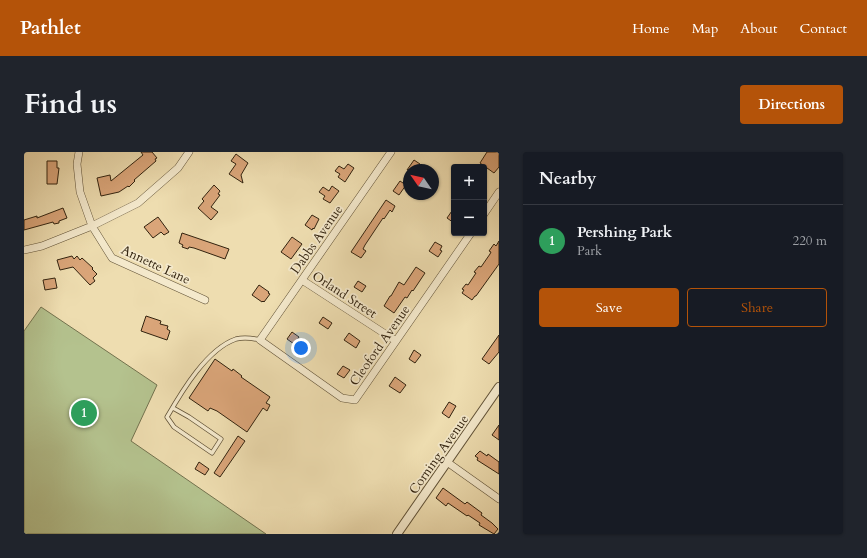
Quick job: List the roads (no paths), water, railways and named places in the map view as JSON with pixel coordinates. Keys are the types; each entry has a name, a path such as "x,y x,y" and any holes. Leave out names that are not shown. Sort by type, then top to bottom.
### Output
{"street":[{"name":"Annette Lane","path":"79,152 77,164 80,192 92,226 112,258 205,300"},
{"path":"24,250 42,246 92,226 138,203 178,168 189,152"},
{"name":"Dabbs Avenue","path":"260,340 391,152"},
{"path":"487,210 499,192"},
{"name":"Cleoford Avenue","path":"260,340 342,398 355,400 469,236"},
{"name":"Orland Street","path":"302,280 396,341"},
{"name":"Corning Avenue","path":"397,534 499,387"},
{"path":"447,462 499,499"}],"lane":[{"path":"172,408 221,439 212,452 174,427 167,417 172,408 202,365 216,351 236,340 248,338 260,340"}],"place":[{"name":"Pershing Park","path":"84,413"}]}
